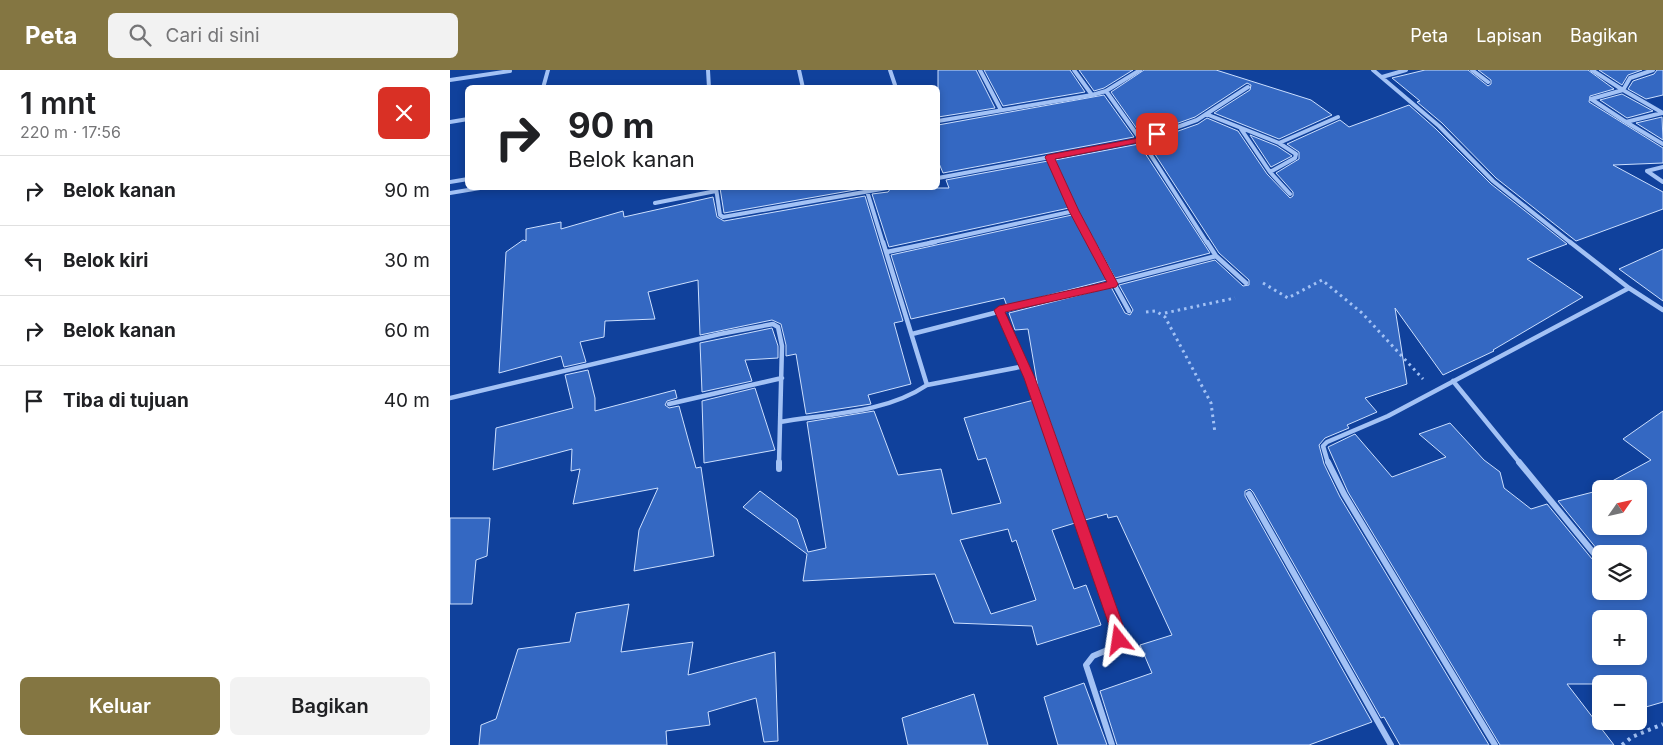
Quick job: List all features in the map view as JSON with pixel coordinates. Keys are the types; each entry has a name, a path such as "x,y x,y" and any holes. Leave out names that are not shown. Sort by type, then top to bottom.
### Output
{"street":[{"path":"450,80 511,70"},
{"path":"544,85 548,70"},
{"path":"708,70 709,85"},
{"path":"799,70 802,85"},
{"path":"890,70 895,85"},
{"path":"980,70 1001,110"},
{"path":"1074,70 1092,95"},
{"path":"940,121 1092,95 1106,91 1140,70"},
{"path":"1373,70 1439,126 1492,181 1628,288 1663,310"},
{"path":"1382,77 1406,70"},
{"path":"1473,70 1488,82"},
{"path":"1592,70 1663,113"},
{"path":"1623,90 1624,82 1631,77 1653,70"},
{"path":"940,178 1141,140 1191,123 1248,86"},
{"path":"1623,90 1591,98 1663,144"},
{"path":"1106,91 1141,140 1216,256 1246,283"},
{"path":"1626,122 1663,113"},
{"path":"1206,114 1279,143 1296,154 1295,158 1270,172"},
{"path":"1279,143 1338,117"},
{"path":"450,122 465,120"},
{"path":"1241,128 1270,172 1290,194"},
{"path":"1050,157 1074,211 1128,311"},
{"path":"1663,167 1647,171 1663,182"},
{"path":"450,182 465,180"},
{"path":"450,193 468,190"},
{"path":"654,203 712,190"},
{"path":"716,190 720,215 723,217 874,190"},
{"path":"867,191 927,385"},
{"path":"887,252 1074,211"},
{"path":"912,334 999,310 1113,284 1216,256"},
{"path":"1495,745 1344,494 1324,455 1323,446 1327,442 1388,416 1628,288"},
{"path":"999,310 1025,366 1117,628 1119,640 1117,646 1093,656 1086,665 1112,745"},
{"path":"450,398 770,324 778,327 782,346 778,469"},
{"path":"780,422 880,403 917,393 927,385 1025,366"},
{"path":"669,404 782,378"},
{"path":"1453,381 1592,551"},
{"path":"1249,494 1391,745"}],"path":[{"path":"1165,313 1227,300 1251,292 1246,283 1266,283 1288,298 1322,280 1362,313 1434,390"},
{"path":"1128,311 1132,314 1156,312 1165,317 1211,403 1215,433"},
{"path":"1622,745 1632,737 1663,724"}],"building":[{"path":"938,70 976,70 995,108 940,117 940,85 938,85"},
{"path":"984,70 1070,70 1085,92 1003,106"},
{"path":"1079,70 1133,70 1104,88 1094,91"},
{"path":"1144,70 1216,70 1311,100 1332,115 1279,139 1214,113 1250,90 1251,85 1247,83 1195,117 1142,136 1111,92"},
{"path":"1425,70 1468,70 1488,86 1491,84 1491,80 1478,70 1588,70 1614,89 1590,96 1589,102 1663,148 1663,163 1613,165 1663,192 1663,209 1576,241 1496,178 1442,123 1417,102 1420,101 1392,78"},
{"path":"1599,70 1642,70 1628,75 1622,85"},
{"path":"1657,70 1663,70 1663,95 1646,99 1628,89 1633,81 1654,74"},
{"path":"1622,94 1653,111 1627,118 1600,100"},
{"path":"1104,95 1134,137 943,173 940,166 940,125"},
{"path":"1409,105 1491,184 1567,244 1527,259 1583,297 1494,351 1443,375 1395,308 1407,384 1365,398 1377,412 1347,425 1349,428 1325,438 1319,445 1324,464 1340,497 1489,745 1400,745 1384,717 1381,718 1250,489 1245,491 1245,496 1372,722 1309,745 1117,745 1100,691 1152,673 1140,645 1172,635 1117,516 1108,518 1107,514 1085,520 1038,388 1028,329 1015,330 1009,313 1111,287 1125,313 1130,315 1133,310 1119,285 1215,260 1243,286 1249,285 1249,280 1219,253 1147,142 1198,124 1207,118 1238,131 1267,174 1290,198 1293,196 1293,192 1276,173 1299,159 1299,152 1287,144 1340,120 1349,127"},
{"path":"1662,117 1663,140 1636,123"},
{"path":"1250,135 1277,146 1292,156 1271,167"},
{"path":"1139,144 1210,253 1115,278 1077,209 1055,160"},
{"path":"1048,161 1069,208 889,247 872,194 888,192 890,190 940,190 940,188 949,188 946,180"},
{"path":"720,190 855,190 724,213"},
{"path":"865,196 903,321 894,323 911,384 868,395 871,404 806,414 796,354 786,356 786,345 781,324 772,320 700,335 698,280 648,292 655,319 605,321 604,337 580,342 586,362 564,367 561,356 499,373 506,252 523,240 526,241 526,229 561,222 561,229 623,211 624,217 713,197 717,217 724,221"},
{"path":"1072,215 1107,280 1007,306 1004,298 911,319 891,255"},
{"path":"1663,249 1663,301 1619,269"},
{"path":"772,328 778,346 778,358 745,360 752,381 702,392 700,343"},
{"path":"588,370 595,398 595,411 675,390 677,398 667,401 665,405 669,408 679,406 696,468 701,467 714,556 634,571 639,530 658,488 573,504 580,469 571,471 572,449 493,470 496,428 573,408 565,375"},
{"path":"755,388 775,450 704,463 702,401"},
{"path":"1034,400 1075,523 1052,530 1074,589 1086,585 1101,625 1037,645 1032,626 954,623 935,574 803,581 807,554 743,507 760,491 797,519 808,552 826,548 807,422 874,411 898,475 941,469 952,514 1001,503 986,458 978,460 964,418","holes":["1008,529 1012,542 1016,540 1036,600 991,614 960,540"]},
{"path":"1663,411 1663,702 1647,707 1647,675 1592,675 1592,684 1567,684 1592,716 1592,730 1602,730 1614,745 1500,745 1348,492 1328,447 1355,434 1392,477 1446,457 1419,434 1450,423 1484,460 1500,472 1504,488 1531,509 1547,504 1592,559 1592,600 1647,600 1647,545 1594,545 1558,501 1592,492 1592,535 1648,535 1648,480 1614,480 1651,460 1623,439"},
{"path":"450,518 490,518 487,556 476,560 472,604 450,604"},
{"path":"629,604 621,652 693,642 688,675 775,652 778,741 764,742 756,698 708,712 710,725 666,731 667,745 479,745 481,725 496,719 518,649 570,642 576,613"},
{"path":"1084,683 1107,745 1058,745 1044,697"},
{"path":"974,694 988,745 908,745 902,718"}],"route":[{"path":"1119,640 1117,628 1030,378 999,310 1113,284 1074,211 1050,157 1141,140 1157,134"}]}
